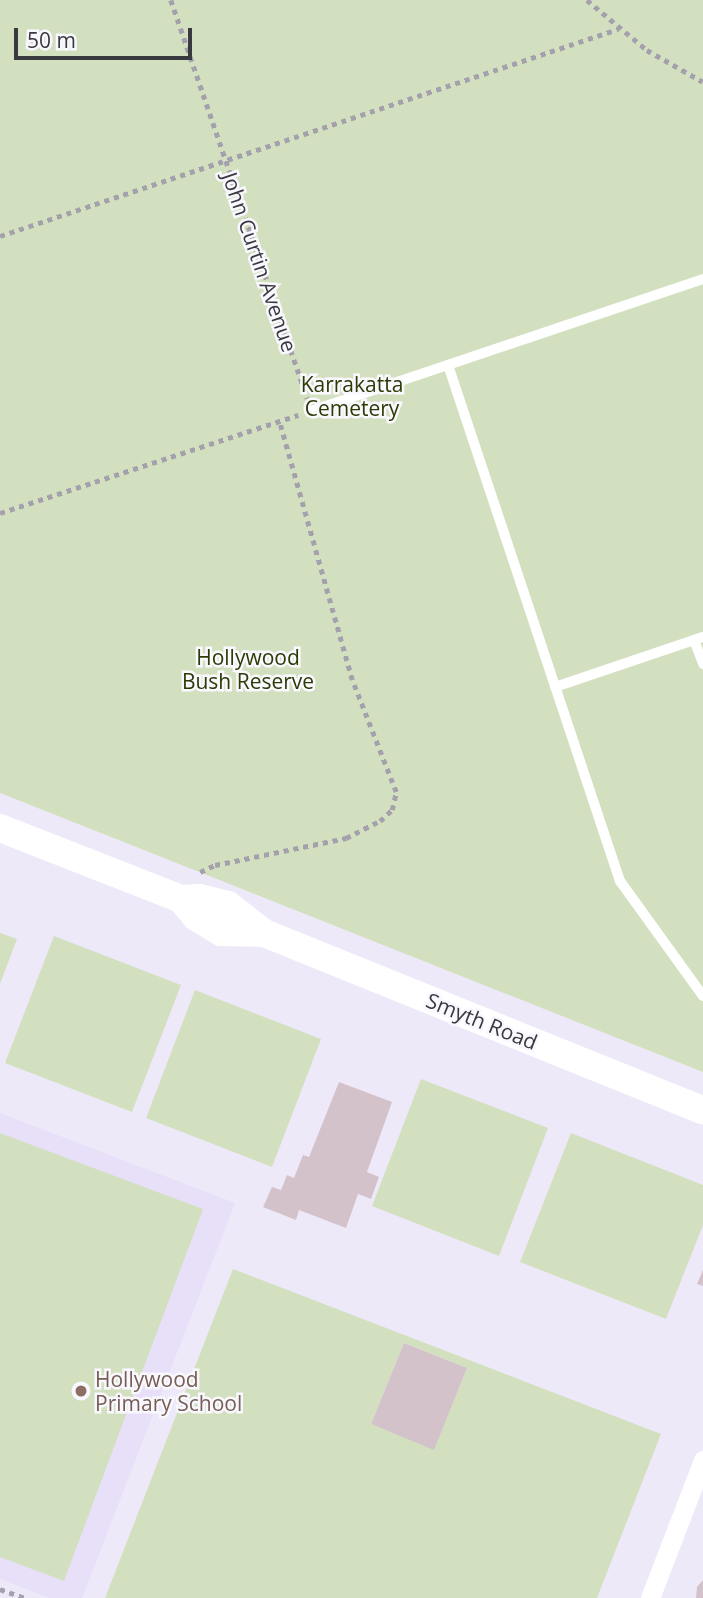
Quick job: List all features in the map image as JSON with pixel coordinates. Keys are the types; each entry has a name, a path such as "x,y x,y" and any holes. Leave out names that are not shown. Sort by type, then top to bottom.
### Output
{"main road":[{"name":"Smyth Road","path":"0,828 178,898 201,898 228,905 264,933 702,1110"}],"street":[{"path":"650,1598 703,1460"}],"lane":[{"path":"311,411 703,278"},
{"path":"448,365 620,881 703,996"},
{"path":"555,687 699,638 703,664"}],"path":[{"name":"John Curtin Avenue","path":"171,0 311,411"},
{"path":"587,0 618,29 703,82"},
{"path":"0,236 618,29"},
{"path":"0,512 311,411"},
{"path":"178,898 191,877 215,865 346,838 386,816 396,792 352,680 279,421"},
{"path":"0,1589 25,1598"}],"shaded area":[{"name":"Hollywood Primary School","path":"0,1113 235,1203 82,1598 50,1598 0,1579"}],"green space":[{"name":"Karrakatta Cemetery","path":"0,0 703,0 703,1072 0,793"},
{"path":"0,933 17,939 0,984"},
{"path":"54,936 181,985 132,1112 5,1063"},
{"path":"195,990 321,1039 272,1167 146,1118"},
{"path":"421,1079 548,1128 499,1256 372,1206"},
{"name":"Hollywood Primary School","path":"0,1133 203,1209 64,1581 0,1557"},
{"path":"571,1133 703,1185 703,1225 666,1319 520,1262"},
{"path":"233,1269 661,1434 597,1598 105,1598","holes":["404,1343 467,1368 434,1449 371,1424"]}],"building":[{"path":"339,1082 392,1102 367,1172 379,1177 371,1199 358,1194 346,1228 299,1210 296,1220 263,1207 272,1187 281,1190 287,1175 294,1178 303,1155 309,1157"},
{"path":"703,1270 703,1286 697,1284"},
{"path":"404,1343 467,1368 434,1450 371,1424"},
{"path":"703,1580 703,1598 696,1598 697,1587"}],"place":[{"name":"Hollywood Primary School","path":"81,1391"}],"park label":[{"name":"Hollywood Bush Reserve","path":"248,669"}]}
